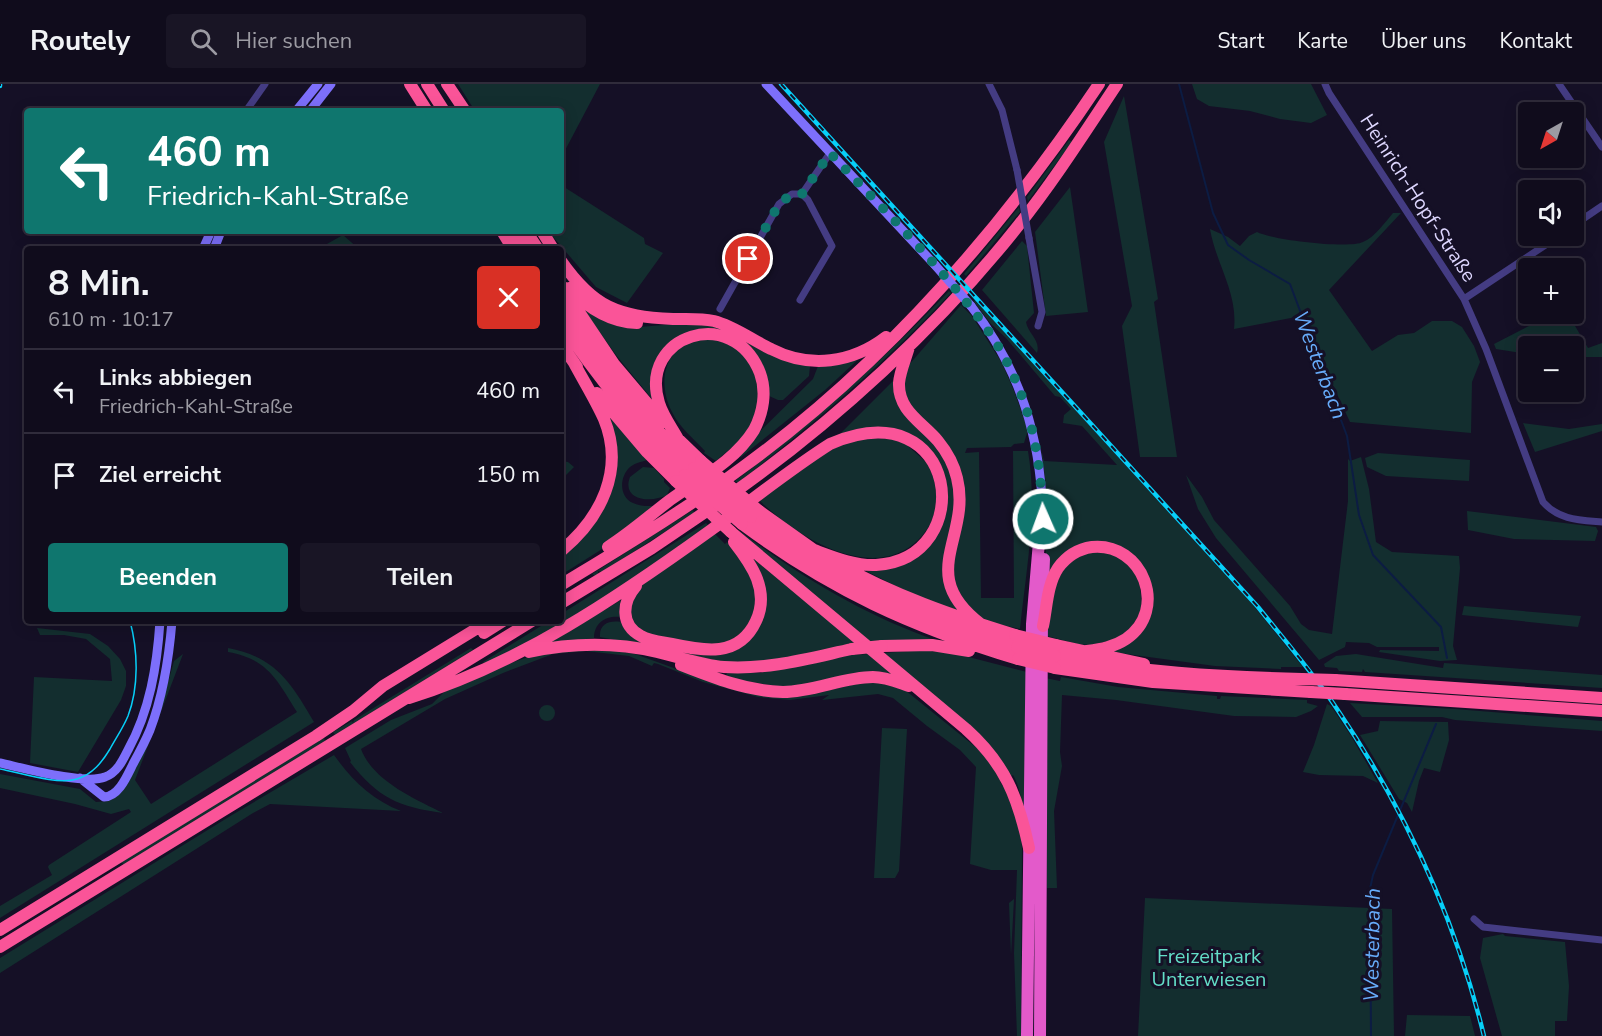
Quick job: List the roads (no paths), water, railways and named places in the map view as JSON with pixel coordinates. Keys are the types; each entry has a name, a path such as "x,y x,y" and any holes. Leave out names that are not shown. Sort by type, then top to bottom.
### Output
{"highway":[{"path":"410,84 425,108"},
{"path":"427,84 442,108"},
{"path":"447,84 463,108"},
{"path":"564,583 668,519 745,466 816,410 856,374 895,337 960,267 1035,176 1099,84"},
{"path":"564,601 697,518 747,483 864,387 955,300 1017,228 1117,84"},
{"path":"564,265 587,292 609,307 635,316 713,321 729,326 785,356 801,360 826,362 851,356 871,347 918,312"},
{"path":"564,283 588,306 614,319 641,323 677,319"},
{"path":"564,289 614,364 678,439"},
{"path":"564,307 601,362 689,471"},
{"path":"564,327 624,409 689,471 751,517 897,594 982,625"},
{"path":"564,575 628,534 720,465 748,437 762,410 763,384 753,358 734,340 716,334 698,334 676,344 663,359 657,373 656,392 659,404 678,439 689,471 715,518 729,533 979,741 1006,777 1015,794 1029,848"},
{"path":"910,343 899,378 901,399 906,410 942,446 955,472 958,486 959,507 949,555 948,581 958,603 982,625 1016,647"},
{"path":"564,348 615,415 751,517 815,560 881,597 949,626 1016,647 1153,682 1602,711"},
{"path":"564,548 591,521 598,510 607,489 612,460 604,421 573,361"},
{"path":"409,698 440,688 513,656 581,619 643,578 830,444 855,434 876,431 908,438 926,454 939,476 943,502 935,528 918,549 903,558 877,565 850,562 814,550"},
{"path":"756,496 782,467 797,444"},
{"path":"1040,1036 1042,610 1045,540 1043,519"},
{"path":"1027,1036 1033,602 1043,519"},
{"path":"643,578 630,592 625,609 627,623 640,636 699,650 719,650 731,646 743,639 751,630 759,613 761,600 755,571 729,533"},
{"path":"1043,626 1052,581 1064,560 1079,550 1096,547 1121,553 1135,563 1144,578 1148,595 1146,612 1138,628 1125,640 1109,647 1055,656"},
{"path":"0,930 316,736 471,624"},
{"path":"383,686 484,624"},
{"path":"352,711 393,689 498,624"},
{"path":"0,947 527,624"},
{"path":"513,656 572,645 610,645 654,651 709,665 736,668 779,664 852,649 882,646 1016,647 1123,669 1183,674 1335,680 1602,698"},
{"path":"641,650 729,683 763,690 784,692 807,690 873,677 916,688"},
{"path":"1087,651 1183,674"}],"main road":[{"path":"298,108 318,84"},
{"path":"312,108 331,84"},
{"path":"766,84 935,265 971,306 997,344 1021,394 1040,463 1043,519"},
{"path":"0,764 80,778 105,777 111,774 135,738 148,702 160,624"},
{"path":"80,778 104,797 116,792 126,778 150,730 162,690 169,657 172,624"}],"street":[{"path":"248,108 265,84"},
{"path":"988,84 1002,111 1017,170 1042,312 1038,326"},
{"name":"Heinrich-Hopf-Straße","path":"1325,84 1464,299 1486,349 1543,502 1565,518 1602,522"},
{"path":"1559,84 1602,147"},
{"path":"802,194 830,153"},
{"path":"720,309 779,204 792,194 802,194 808,200 832,246 800,300"},
{"path":"1584,218 1602,206"},
{"path":"1464,299 1544,246"},
{"path":"1474,919 1483,927 1602,940"}],"waterway":[{"name":"Westerbach","path":"1179,84 1213,213 1228,245 1290,284 1347,436 1359,515 1373,555 1441,627 1447,658"},
{"name":"Westerbach","path":"1371,1036 1370,889 1373,875 1436,724"}],"tram line":[{"path":"0,769 59,781 77,779 88,774 100,763 110,749 132,705 136,681 136,657 131,624"}],"railway":[{"path":"781,84 1258,607 1320,685 1386,788 1426,868 1459,951 1484,1036"}],"park label":[{"name":"Freizeitpark Unterwiesen","path":"1209,968"}]}
